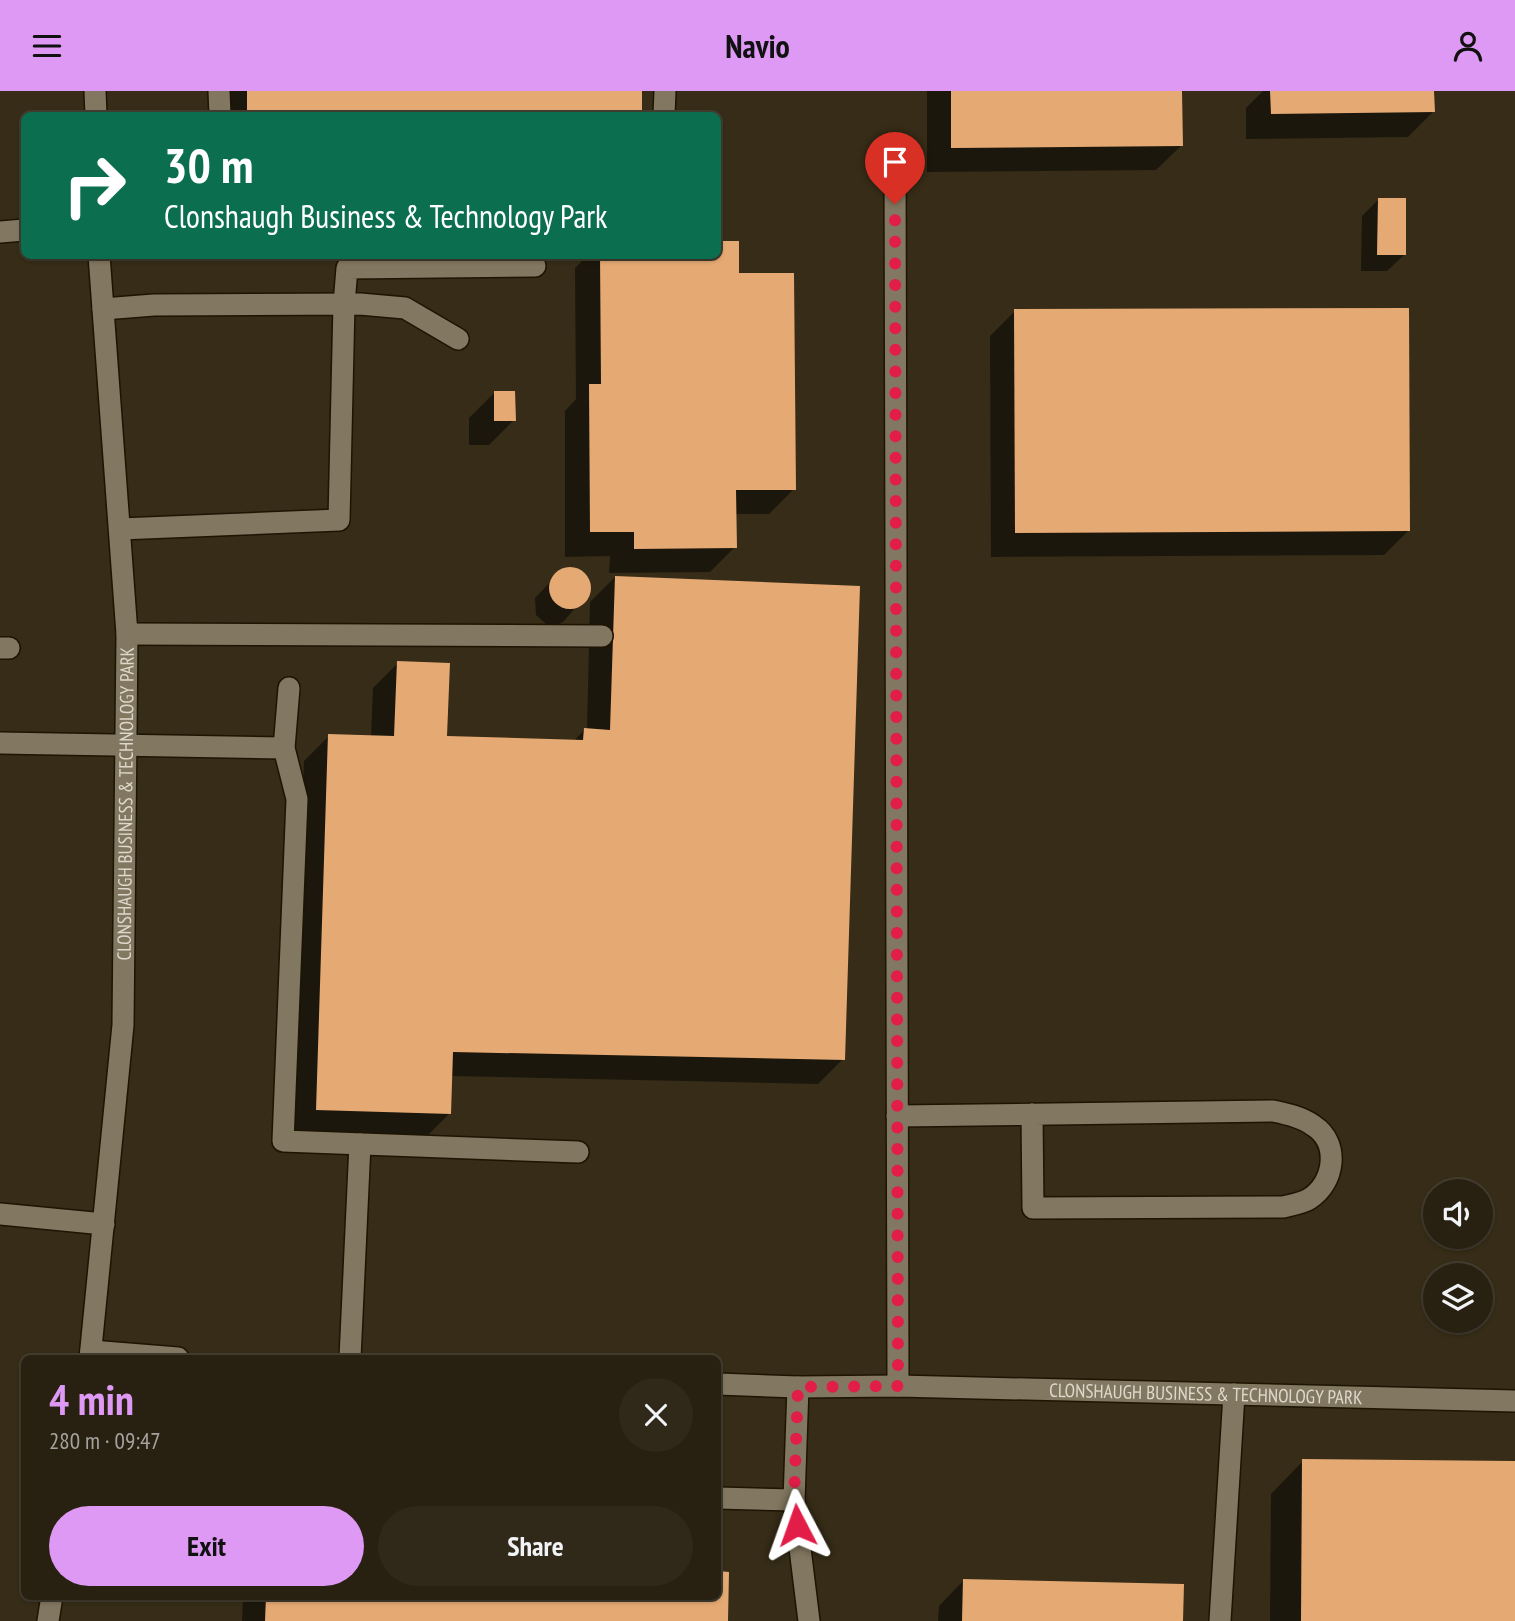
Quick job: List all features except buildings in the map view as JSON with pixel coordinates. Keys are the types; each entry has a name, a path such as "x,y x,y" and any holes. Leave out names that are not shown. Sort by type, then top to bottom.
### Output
{"street":[{"path":"95,91 96,112"},
{"path":"219,91 220,112"},
{"path":"664,91 664,112"},
{"path":"895,153 898,1386"},
{"path":"0,232 21,230"},
{"name":"CLONSHAUGH BUSINESS & TECHNOLOGY PARK","path":"90,1355 123,1025 127,634 99,259"},
{"path":"120,529 339,520 347,268 535,266"},
{"path":"103,309 154,305 344,304 405,308 458,339"},
{"path":"127,634 602,636"},
{"path":"289,688 284,748 297,799 283,1140 578,1152"},
{"path":"0,743 284,748"},
{"path":"897,1116 1032,1114 1273,1111 1295,1116 1315,1126 1329,1141 1332,1163 1325,1183 1309,1200 1283,1207 1033,1208 1032,1114"},
{"path":"350,1355 360,1144"},
{"path":"0,1214 104,1224"},
{"name":"CLONSHAUGH BUSINESS & TECHNOLOGY PARK","path":"721,1384 1515,1401"},
{"path":"798,1387 794,1500 809,1621"},
{"path":"1220,1621 1234,1394"},
{"path":"721,1498 794,1500"},
{"path":"48,1621 51,1600"}],"route":[{"path":"797,1525 794,1500 798,1387 898,1386 895,204"}]}
